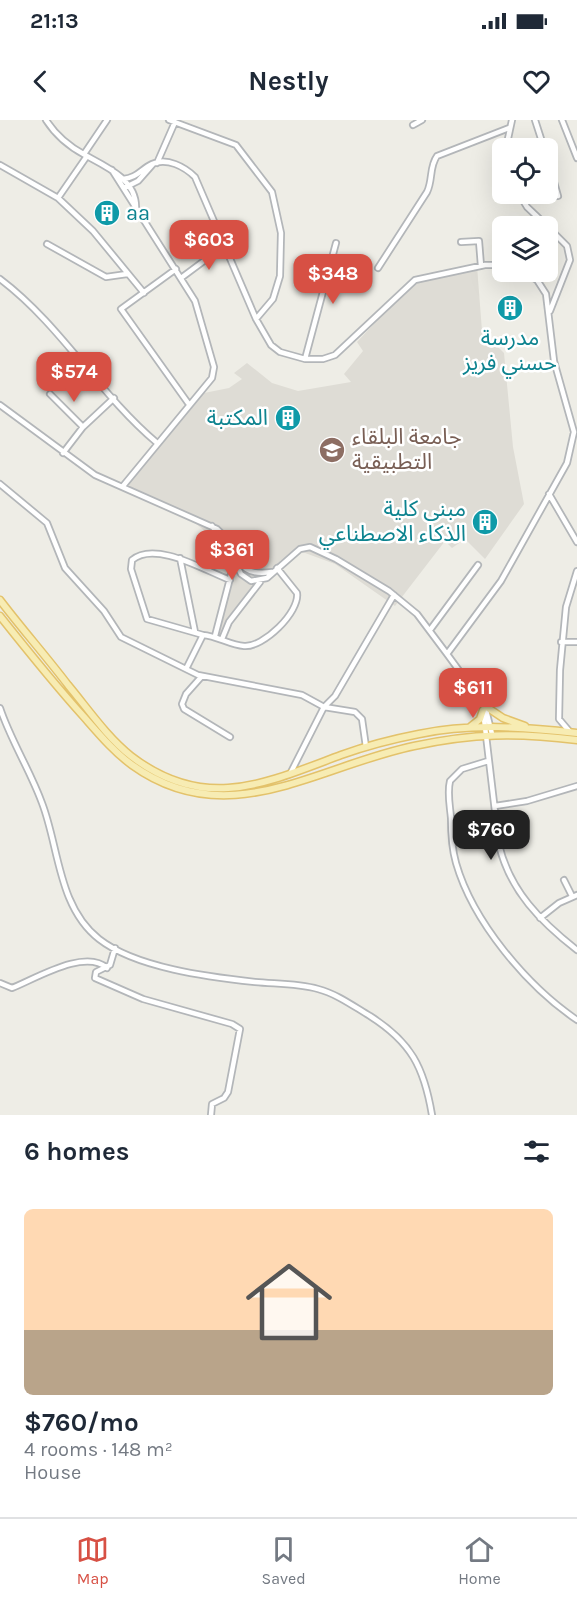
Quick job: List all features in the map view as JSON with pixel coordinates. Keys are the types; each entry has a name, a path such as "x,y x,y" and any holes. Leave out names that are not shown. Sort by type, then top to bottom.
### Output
{"main road":[{"path":"0,600 33,643 131,756 154,770 186,783 218,789 250,787 288,776 366,747 421,734 468,728 577,740"},
{"path":"0,616 26,650 117,753 148,775 190,792 222,796 261,793 385,752 489,730 534,729 574,733"},
{"path":"26,650 33,643"},
{"path":"468,728 480,720 484,708 502,718 534,729"}],"street":[{"path":"46,120 64,140 123,179 136,207 195,301 214,367 212,378 188,403 123,486"},
{"path":"58,198 107,120"},
{"path":"169,120 236,145 273,192 281,233 280,276 273,299 256,319"},
{"path":"413,125 422,120"},
{"path":"508,138 512,120"},
{"path":"535,120 541,138"},
{"path":"562,120 577,158"},
{"path":"126,187 138,181 155,163 175,122"},
{"path":"378,268 427,192 432,165 437,156 509,128"},
{"path":"123,179 141,174 155,163 179,165 195,177 256,319 274,348 305,359 323,359 336,354 415,280 481,266 492,266"},
{"path":"0,165 58,198 93,231 144,293"},
{"path":"112,170 126,187"},
{"path":"525,204 536,216"},
{"path":"549,313 568,266 567,246 558,237"},
{"path":"460,242 478,240 481,266"},
{"path":"305,359 336,243"},
{"path":"47,244 106,277 122,273 129,275"},
{"path":"181,278 224,246"},
{"path":"569,254 577,250"},
{"path":"176,269 120,309 188,403"},
{"path":"0,279 17,292 69,345 136,426 156,442"},
{"path":"447,654 501,581 570,456 576,434 554,361 549,313 542,286 536,282"},
{"path":"51,394 83,427"},
{"path":"63,453 83,427 114,398"},
{"path":"0,405 95,475 212,526 225,535 248,572 255,574 275,570"},
{"path":"0,484 47,523 65,568 104,611 121,636 202,676 302,695 324,708 349,710 359,715 364,728 366,747"},
{"path":"549,494 577,543"},
{"path":"212,526 226,544 234,563 245,578 260,581"},
{"path":"222,639 229,622 260,581 300,549 310,547 336,559 394,595 417,614 480,699 484,708 489,730 488,760 504,866 519,894 540,918 577,950"},
{"path":"230,580 167,554 137,557 132,560 131,569 147,618 244,646 260,644 296,606 297,593 275,570"},
{"path":"180,558 195,632"},
{"path":"215,636 234,563"},
{"path":"430,630 478,565"},
{"path":"574,733 561,722 559,714 561,642 566,607 577,571"},
{"path":"288,776 324,708 335,696 394,595"},
{"path":"186,669 203,635"},
{"path":"561,642 577,642"},
{"path":"202,676 186,694 182,704 184,709 230,737"},
{"path":"0,708 9,735 35,784 46,814 58,864 78,915 99,939 160,966 254,982 302,985 339,997 380,1023 408,1046 422,1072 432,1115"},
{"path":"488,760 462,769 450,781 449,793 456,862 477,912 491,932 533,985 577,1020"},
{"path":"495,806 527,801 577,786"},
{"path":"540,918 574,896 564,880"},
{"path":"115,948 113,959 107,968 96,972 95,978 128,994 232,1024 240,1029 228,1092 224,1098 212,1104 211,1115"},
{"path":"0,983 12,988 73,963 89,960 107,968"}],"shaded area":[{"name":"جامعة البلقاء التطبيقية","path":"477,266 482,331 504,353 513,447 524,504 485,559 465,539 452,548 445,541 395,606 335,564 297,550 280,561 280,567 257,589 220,636 218,624 232,585 234,564 227,549 195,523 125,489 148,454 199,394 229,388 242,379 234,373 247,363 272,383 298,391 351,382 344,374 363,351 357,342 414,281"}],"place":[{"name":"aa","path":"107,213"},
{"name":"مدرسة حسني فريز","path":"510,308"},
{"name":"المكتبة","path":"288,418"},
{"name":"جامعة البلقاء التطبيقية","path":"332,450"},
{"name":"مبنى كلية الذكاء الاصطناعي","path":"485,522"}]}
